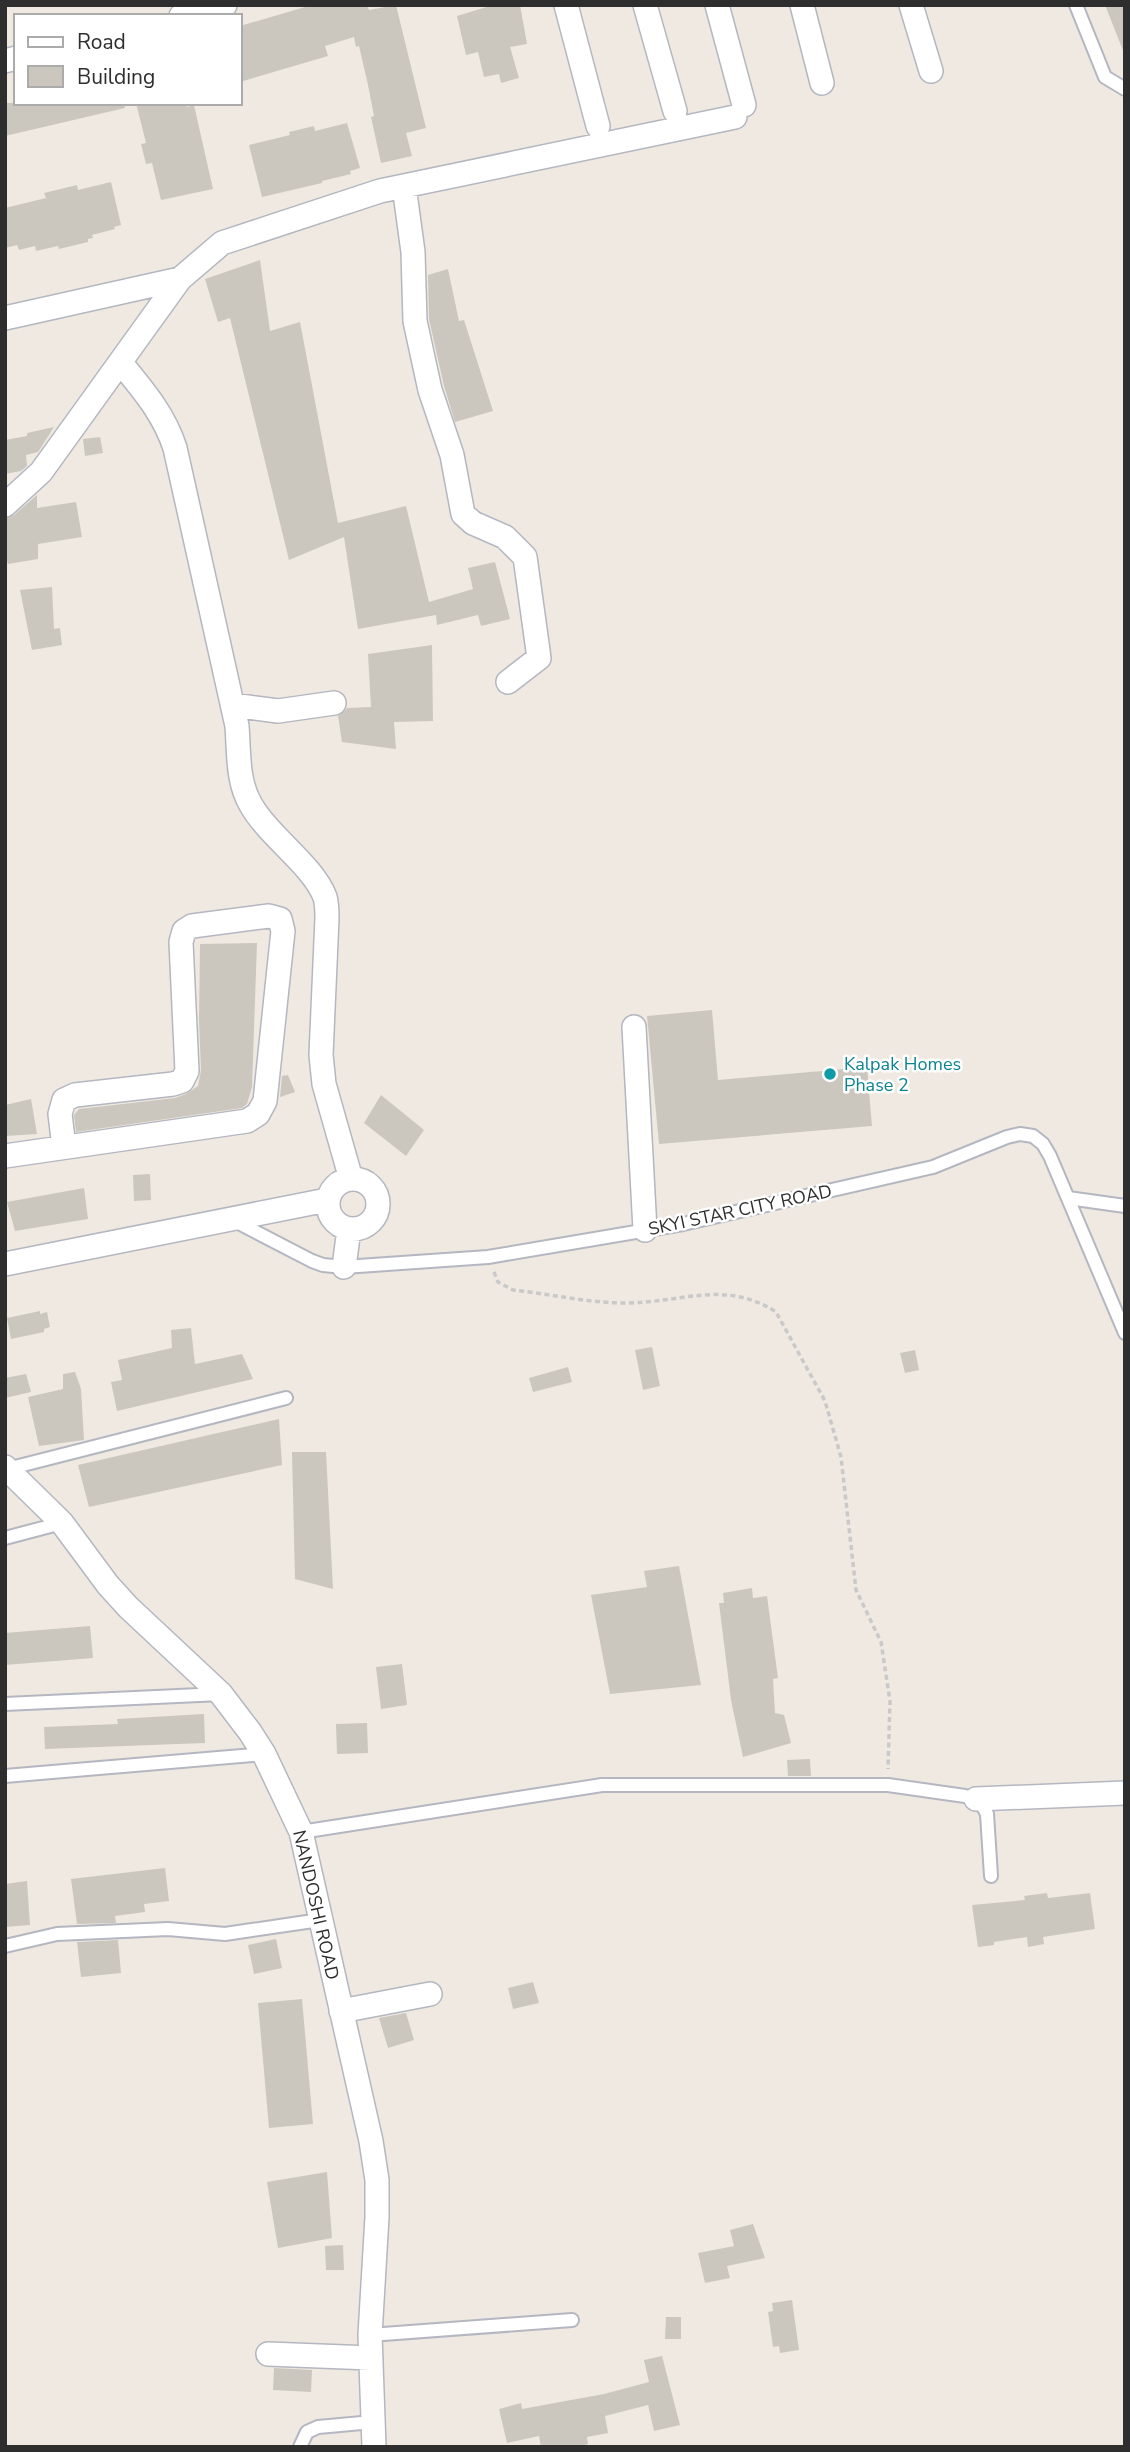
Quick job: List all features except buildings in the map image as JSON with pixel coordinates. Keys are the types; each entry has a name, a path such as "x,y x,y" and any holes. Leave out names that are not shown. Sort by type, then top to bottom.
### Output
{"street":[{"path":"189,14 225,5"},
{"path":"566,5 598,126"},
{"path":"645,5 675,111"},
{"path":"5,505 40,472 180,279 222,243 330,206 404,186 739,111 717,5"},
{"path":"802,5 822,83"},
{"path":"911,5 931,71"},
{"path":"404,186 413,252 415,321 430,390 452,455 463,513 473,523 505,537 525,557 539,658 508,682"},
{"path":"5,318 180,279"},
{"path":"121,363 155,405 173,440 233,705 240,769 249,803 260,820 312,876 326,900 321,1055 323,1075 351,1179"},
{"path":"233,705 278,711 334,703"},
{"path":"5,1156 247,1121 258,1114 265,1101 283,931 280,919 269,916 192,926 184,932 181,942 187,1071 182,1081 75,1095 64,1100 60,1114 64,1147"},
{"path":"634,1027 645,1230"},
{"path":"351,1179 360,1180 374,1190 378,1207 371,1222 349,1230 341,1227 330,1216 327,1200 336,1185 351,1179"},
{"path":"5,1264 327,1200"},
{"path":"344,1267 349,1230"},
{"name":"NANDOSHI ROAD","path":"6,1468 62,1523 128,1607 221,1694 264,1754 301,1832 371,2141 377,2180 371,2346 374,2447"},
{"path":"976,1799 1125,1793"},
{"path":"341,2011 430,1994"},
{"path":"268,2354 371,2346"}],"lane":[{"path":"1076,5 1105,77 1125,89"},
{"name":"SKYI STAR CITY ROAD","path":"233,1220 323,1265 344,1267 488,1257 776,1204 933,1167 1020,1134 1033,1136 1043,1144 1125,1332"},
{"path":"1068,1198 1125,1206"},
{"path":"6,1468 286,1398"},
{"path":"5,1538 62,1523"},
{"path":"5,1704 221,1694"},
{"path":"5,1776 264,1754"},
{"path":"301,1832 602,1785 888,1785 976,1799 983,1805 991,1876"},
{"path":"5,1946 57,1934 168,1929 225,1934 320,1920"},
{"path":"371,2346 572,2320"},
{"path":"300,2447 307,2432 318,2427 373,2422"}],"path":[{"path":"488,1257 498,1282 513,1290 622,1303 728,1293 765,1305 776,1312 825,1401 841,1457 856,1590 881,1642 890,1701 888,1785"}],"place":[{"name":"Kalpak Homes Phase 2","path":"830,1074"}]}
